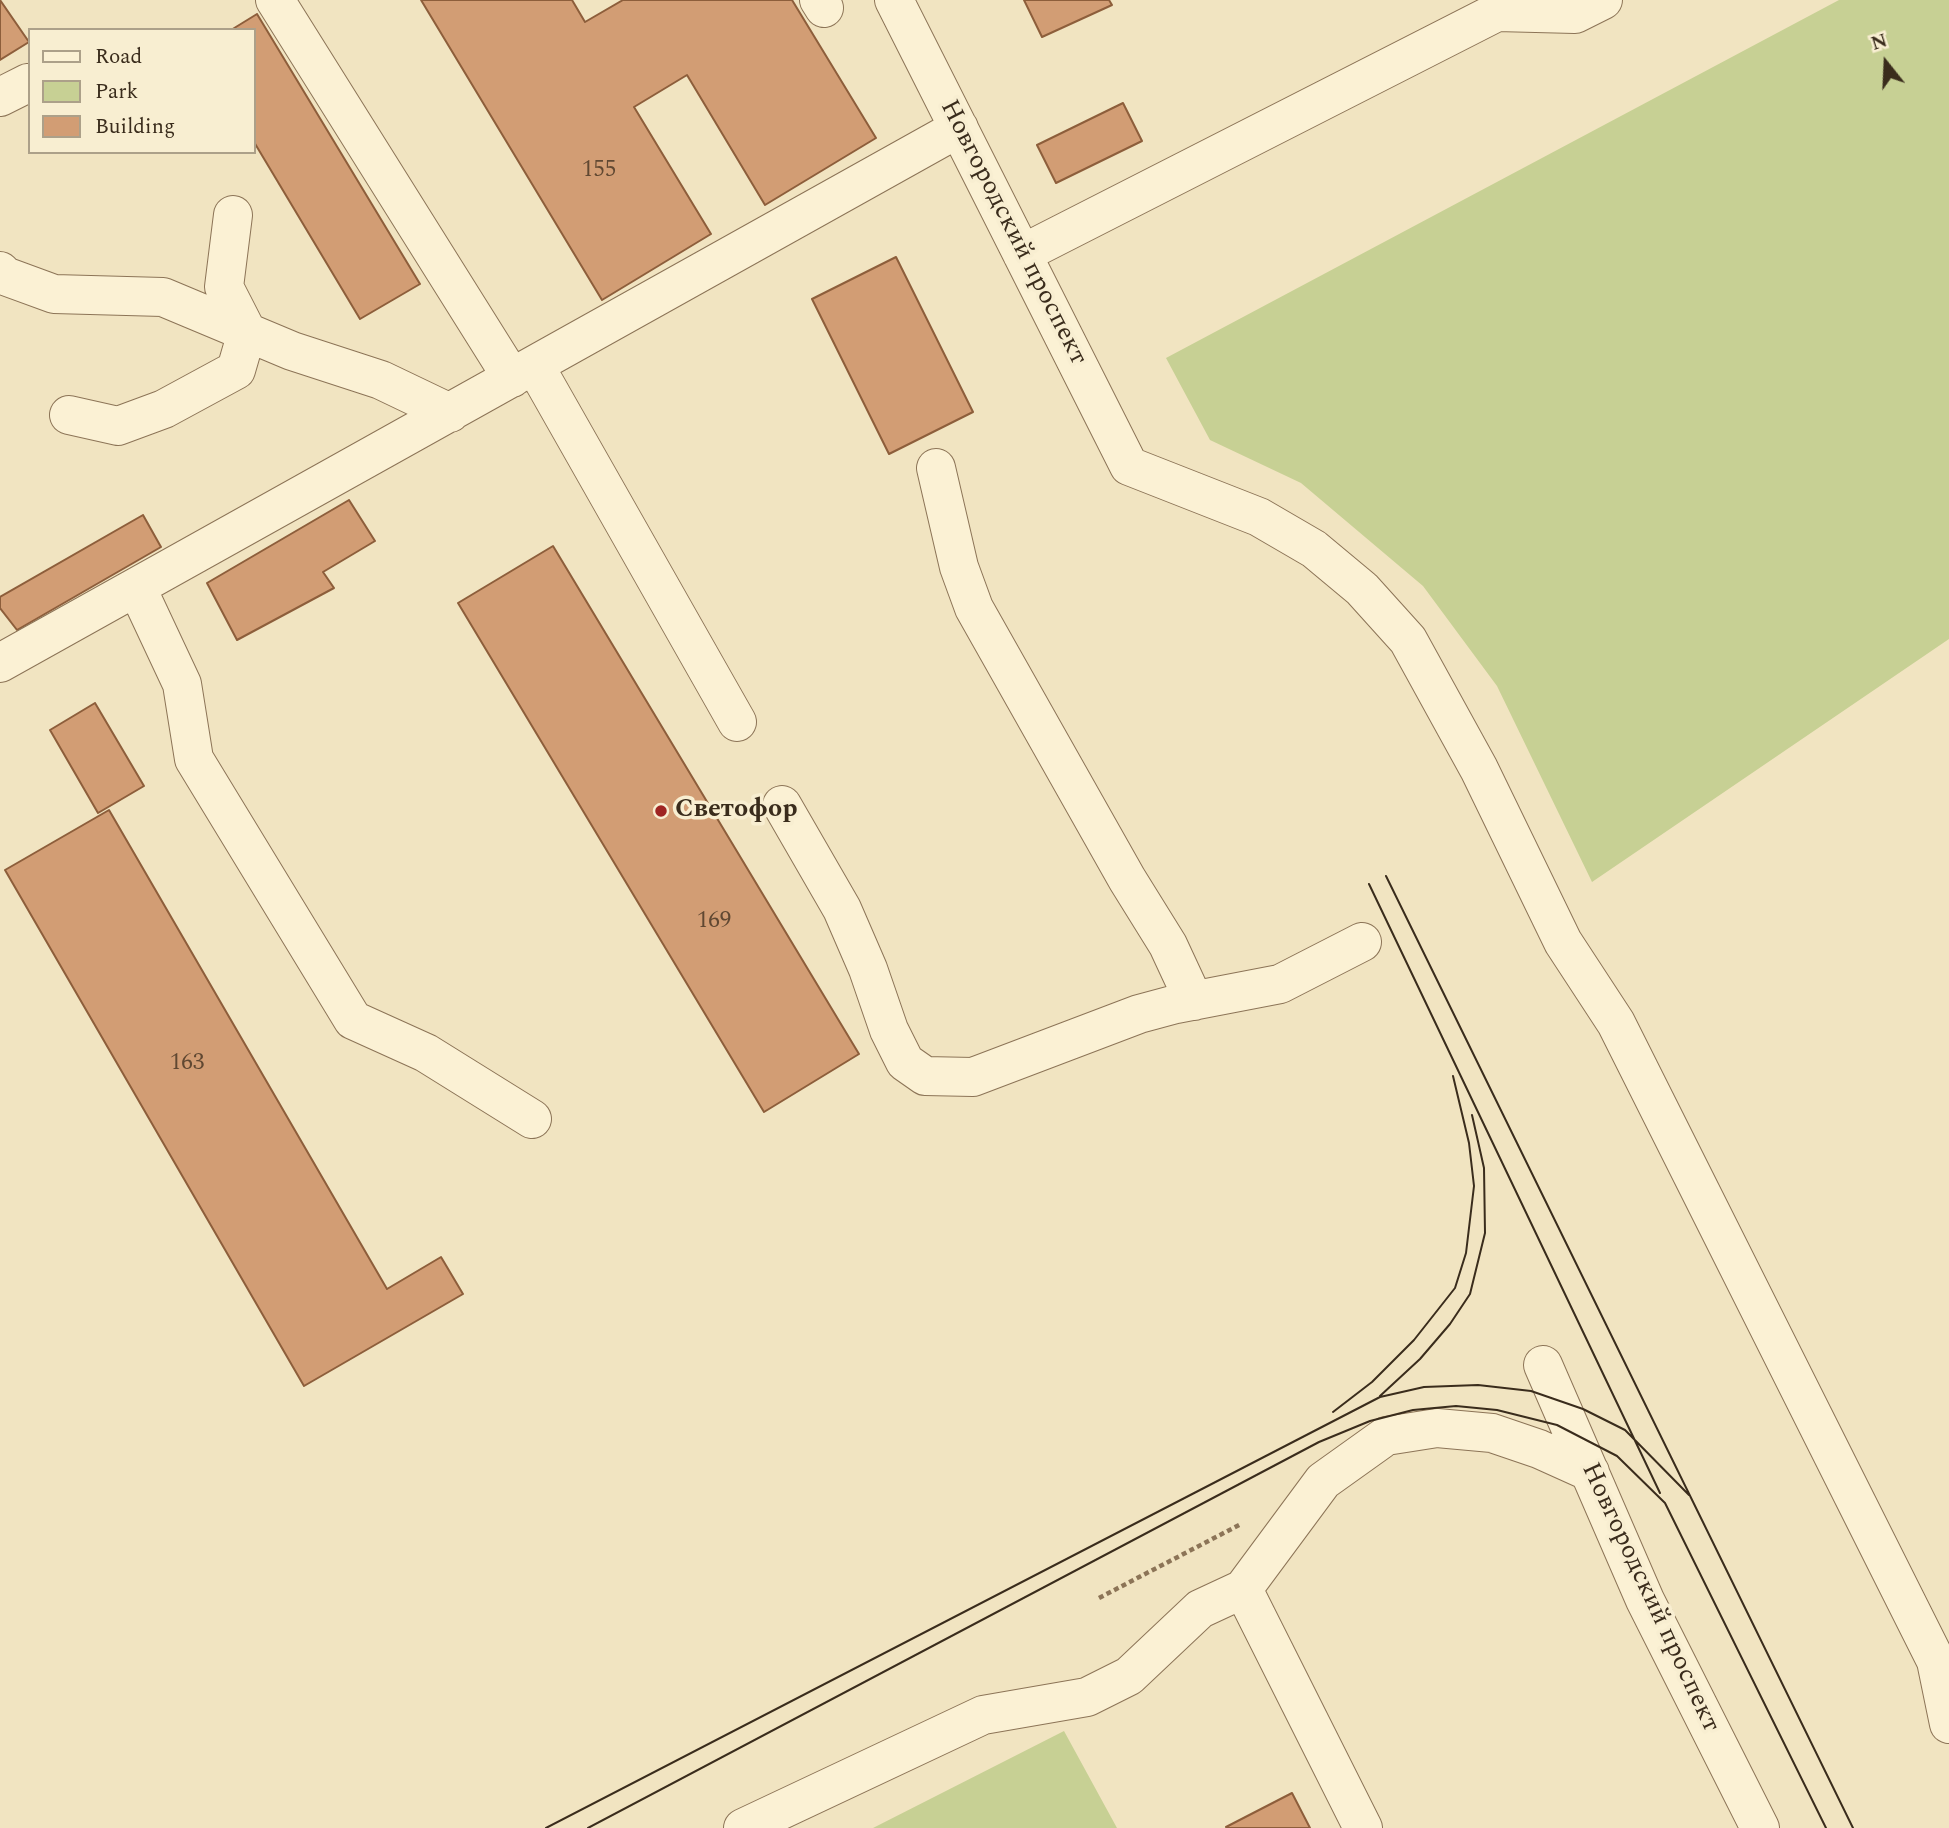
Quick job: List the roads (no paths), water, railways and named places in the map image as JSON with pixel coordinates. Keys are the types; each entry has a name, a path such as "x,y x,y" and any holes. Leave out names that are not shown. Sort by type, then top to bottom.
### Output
{"street":[{"path":"275,0 524,372 737,722"},
{"name":"Новгородский проспект","path":"894,0 1129,466 1259,517 1314,549 1363,589 1408,640 1479,769 1563,942 1616,1023 1936,1661 1949,1724"},
{"path":"1022,254 1497,12 1575,14 1603,0"},
{"path":"0,663 959,128"},
{"path":"69,415 118,426 164,409 236,370 247,332 224,288 233,215"},
{"path":"0,271 5,276 54,294 163,297 292,351 381,380 450,413"},
{"path":"936,468 959,567 974,608 1127,879 1168,945 1194,1001"},
{"path":"137,588 182,684 194,759 353,1020 426,1053 533,1119"},
{"path":"782,805 842,909 868,969 889,1030 905,1062 925,1076 973,1077 1139,1014 1280,984 1362,942"},
{"name":"Новгородский проспект","path":"1543,1366 1645,1600 1760,1828"},
{"path":"743,1828 983,1715 1087,1697 1129,1676 1200,1609 1242,1589 1323,1481 1386,1436 1437,1428 1492,1433 1539,1449 1590,1472"},
{"path":"1242,1589 1363,1828"}],"tram line":[{"path":"1386,876 1853,1828"},
{"path":"1369,884 1660,1493"},
{"path":"1333,1412 1372,1382 1414,1340 1455,1288 1466,1253 1474,1186 1469,1143 1453,1076"},
{"path":"1380,1396 1420,1359 1450,1324 1470,1294 1485,1233 1484,1168 1472,1115"},
{"path":"546,1828 1380,1397 1424,1387 1478,1385 1531,1391 1583,1409 1625,1430 1689,1495"},
{"path":"588,1828 1319,1442 1370,1421 1413,1410 1456,1406 1497,1410 1557,1425 1617,1456 1665,1503 1826,1828"}],"place":[{"name":"Светофор","path":"661,811"}]}
